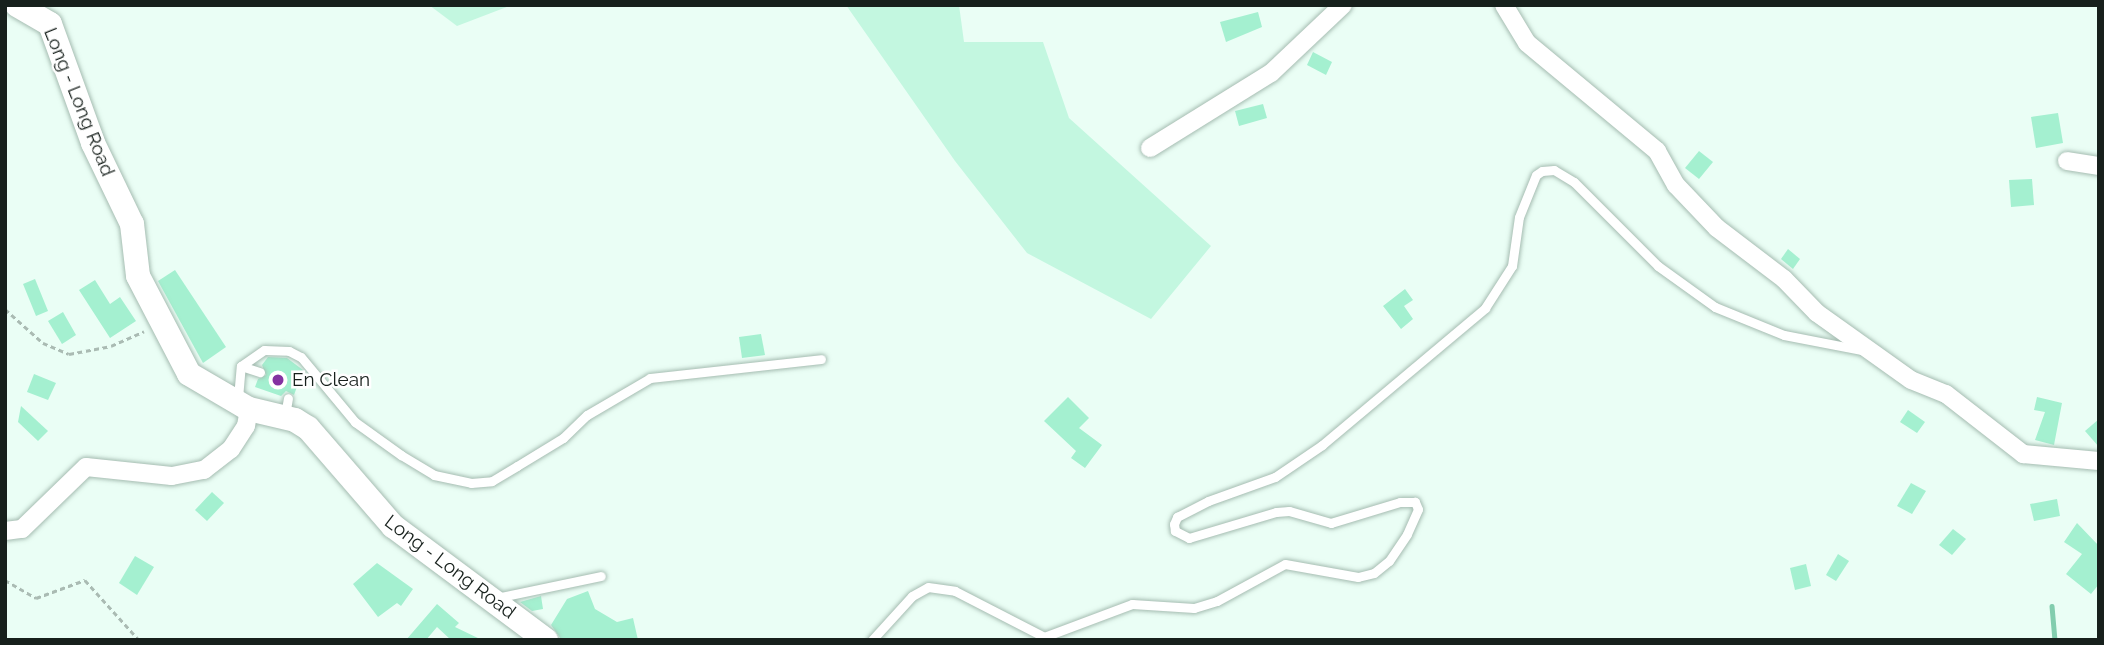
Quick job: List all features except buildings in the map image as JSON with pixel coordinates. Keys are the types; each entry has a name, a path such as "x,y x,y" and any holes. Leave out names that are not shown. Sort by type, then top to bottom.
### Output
{"main road":[{"name":"Long - Long Road","path":"17,5 50,23 93,143 132,224 138,276 159,324 189,374 243,407 286,408 309,428 393,526 546,640"}],"street":[{"path":"1150,148 1271,73 1343,5"},
{"path":"1504,5 1527,43 1657,151 1676,185 1717,228 1784,279 1817,313 1911,380 1946,394 2023,454 2099,461"},
{"path":"2067,161 2099,166"},
{"path":"5,531 22,529 86,467 172,476 204,470 231,449 246,426 243,407"}],"lane":[{"path":"872,640 912,596 928,587 955,592 1044,637 1132,604 1194,608 1217,601 1285,564 1358,577 1374,573 1389,561 1407,534 1418,509 1415,502 1400,502 1331,523 1289,511 1276,512 1189,538 1175,531 1174,524 1177,517 1208,501 1275,477 1322,445 1485,308 1512,266 1520,217 1536,174 1542,171 1555,170 1574,182 1658,266 1715,307 1784,335 1873,352"},
{"path":"241,366 264,350 289,351 301,357 365,428 434,475 471,483 492,481 563,438 587,415 650,378 821,359"},
{"path":"241,366 243,407"},
{"path":"241,366 260,372"},
{"path":"491,599 601,576"}],"path":[{"path":"5,309 43,343 69,354 111,346 159,324"},
{"path":"5,580 36,598 85,580 139,640"}],"green space":[{"path":"429,5 512,5 457,26"},
{"path":"846,5 959,5 964,42 1043,42 1069,118 1211,246 1151,319 1027,253 955,161"}],"waterway":[{"path":"2052,606 2055,640"}],"place":[{"name":"En Clean","path":"278,380"}]}
